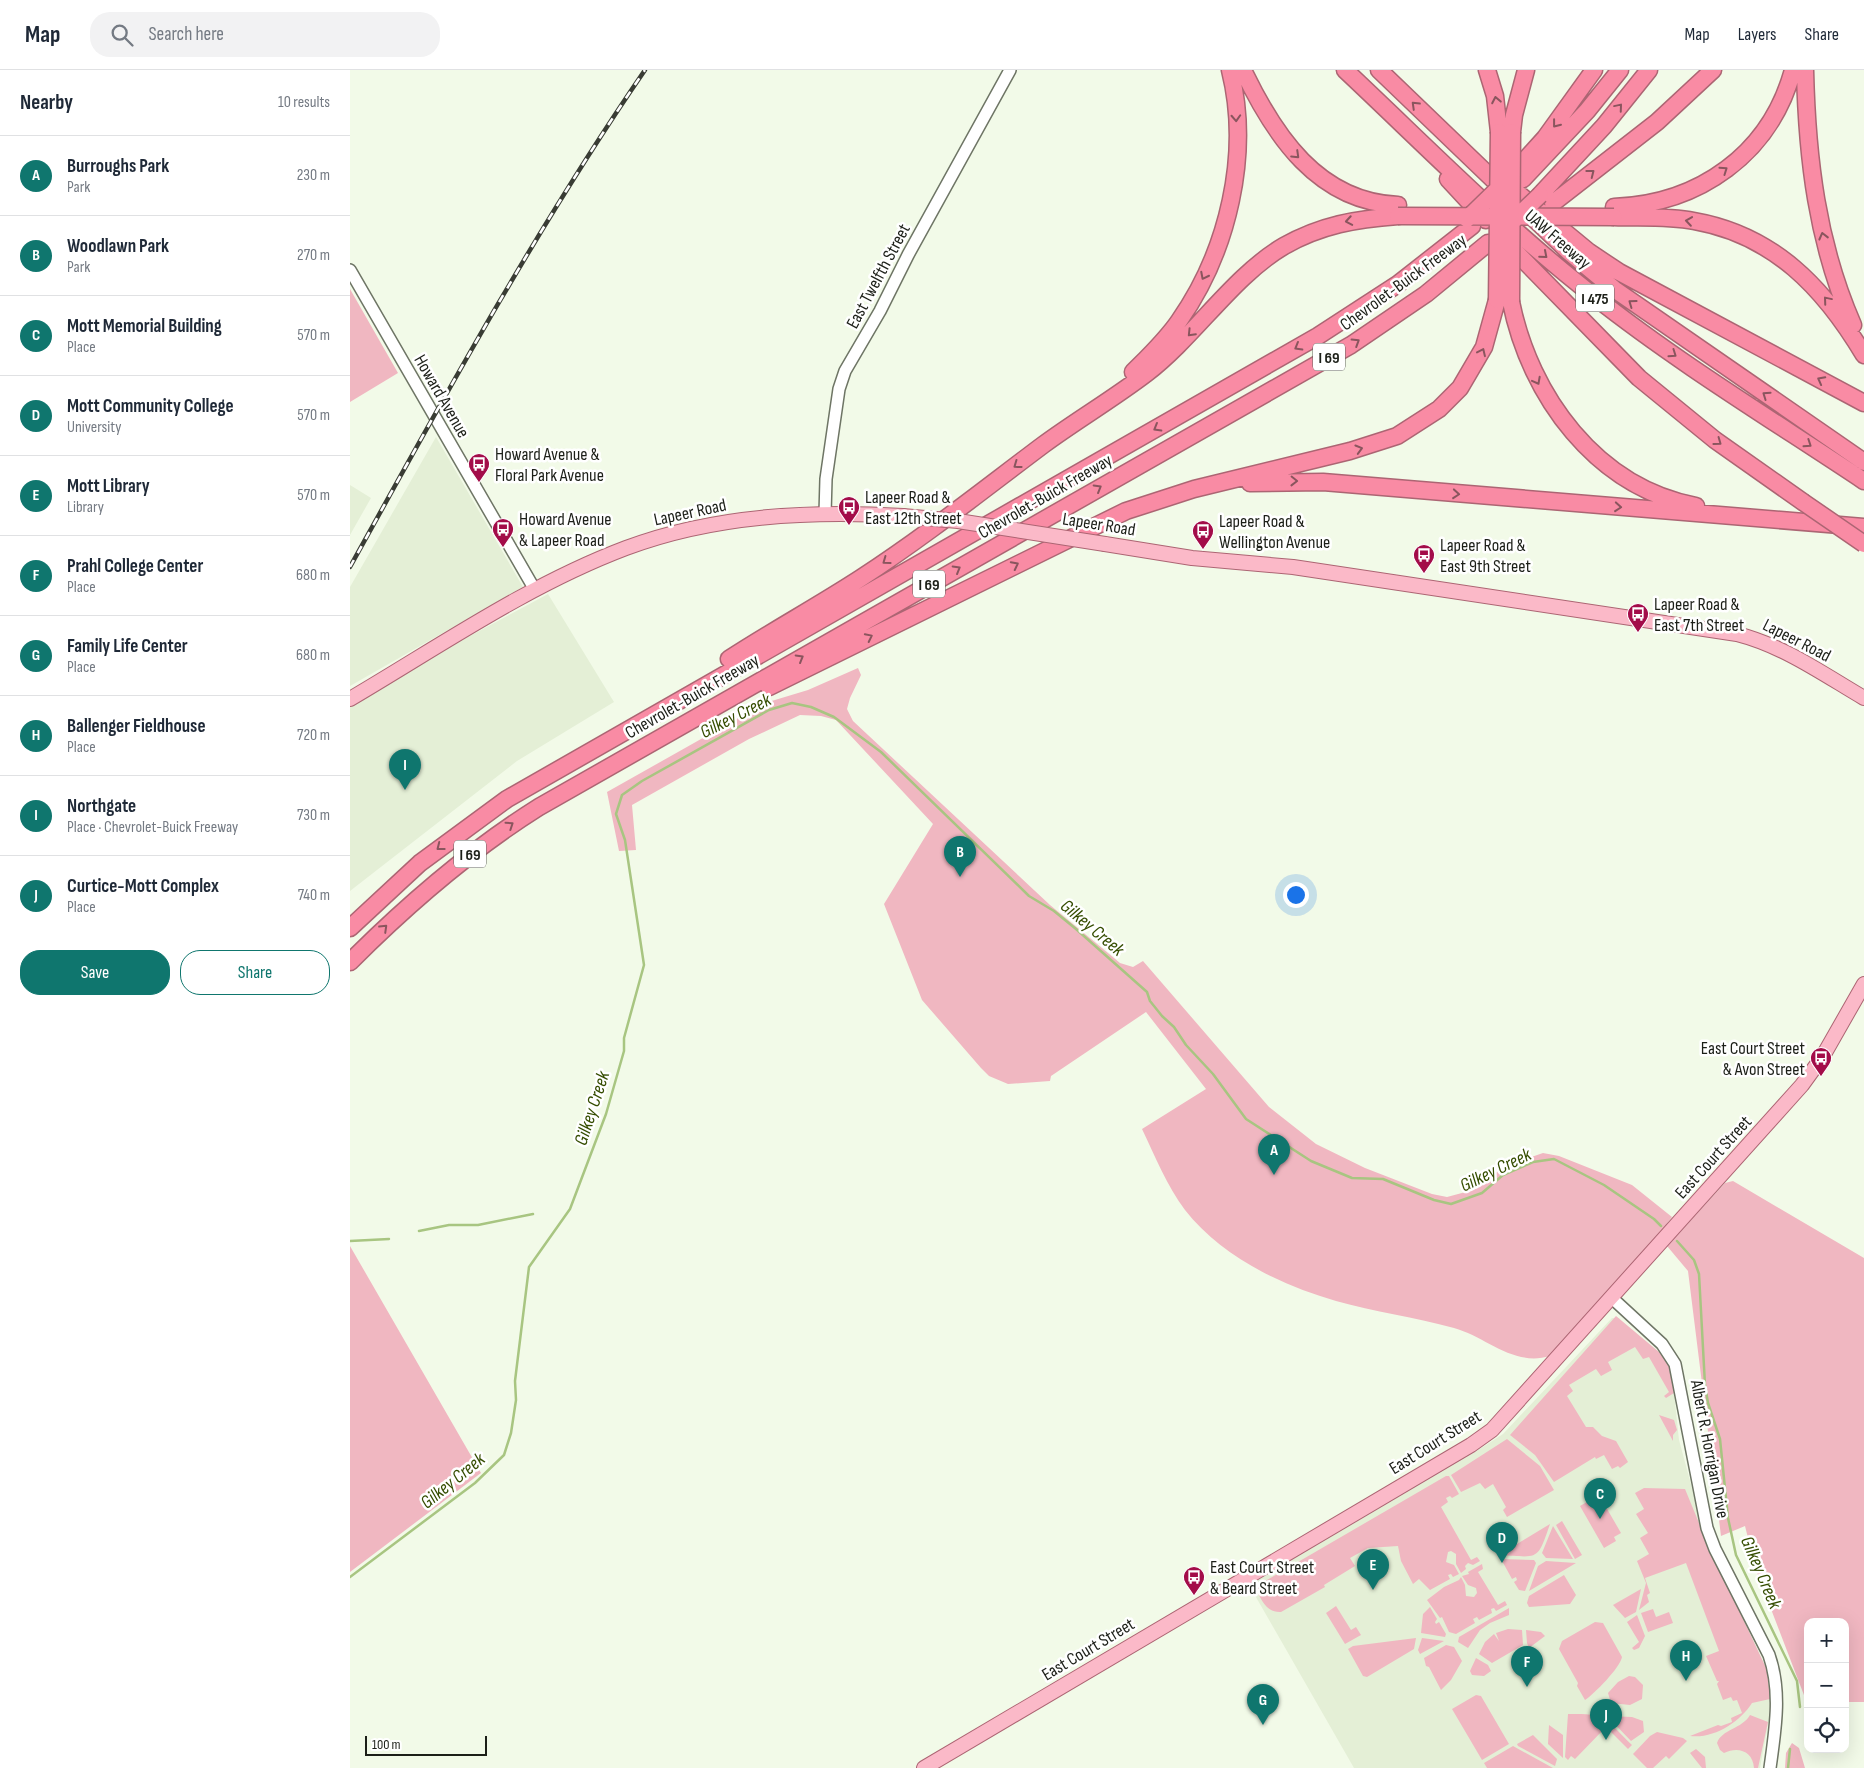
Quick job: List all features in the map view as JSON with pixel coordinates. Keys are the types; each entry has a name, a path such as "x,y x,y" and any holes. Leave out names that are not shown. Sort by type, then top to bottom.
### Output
{"highway":[{"path":"1056,436 1128,377 1158,348 1178,322 1208,270 1226,219 1236,163 1236,112 1230,70"},
{"path":"1243,70 1274,128 1290,150 1310,168 1353,194 1398,211"},
{"name":"UAW Freeway","path":"1379,70 1587,269 1693,346 1864,462"},
{"path":"1488,70 1505,132 1504,301 1520,343 1541,388 1575,435 1603,462 1652,492 1686,504 1802,521"},
{"path":"1505,132 1514,114 1526,70"},
{"path":"1520,175 1594,70"},
{"name":"Chevrolet-Buick Freeway","path":"350,928 394,885 454,836 507,799 553,771 1311,340 1398,284 1469,223 1580,118 1620,70"},
{"path":"1546,199 1649,70"},
{"path":"1546,199 1657,122 1713,70"},
{"path":"1614,212 1679,196 1710,180 1734,164 1755,144 1773,119 1785,95 1794,70"},
{"path":"1805,70 1808,154 1817,212 1838,285 1864,347"},
{"path":"1350,74 1554,292 1639,378 1715,440 1864,544"},
{"name":"UAW Freeway","path":"1350,74 1532,245 1595,297 1678,358 1864,481"},
{"path":"1451,138 1577,242 1620,272 1864,403"},
{"name":"Chevrolet-Buick Freeway","path":"350,962 414,900 470,854 520,819 606,768 1328,358 1455,279 1546,199"},
{"path":"553,771 739,652 863,577 1056,436 1149,371 1177,348 1251,272 1276,251 1327,226 1398,211 1614,212 1693,221 1730,231 1769,249 1792,266 1824,297 1864,355"},
{"path":"606,768 1126,511 1194,488 1372,445 1409,430 1439,409 1468,377 1504,301"},
{"path":"1126,511 1232,486 1261,482 1293,481 1864,527"}],"main road":[{"name":"Lapeer Road","path":"350,700 535,590 602,557 660,537 755,518 825,514 903,516 958,521 1192,558 1293,567 1737,634 1753,638 1790,654 1863,695"},
{"name":"East Court Street","path":"924,1768 1482,1438 1512,1410 1812,1072 1864,984"}],"street":[{"name":"East Twelfth Street","path":"825,514 826,479 839,389 845,371 880,311 1010,70"},
{"name":"Howard Avenue","path":"350,270 535,590"},
{"name":"Albert R. Horrigan Drive","path":"1612,1298 1667,1350 1677,1372 1709,1533 1772,1664 1777,1703 1770,1768"}],"shaded area":[{"path":"350,289 398,373 350,402"},
{"path":"436,437 523,587 350,686 350,587"},
{"path":"350,485 371,498 350,535"},
{"path":"548,594 614,702 517,761 350,891 350,705 440,652"},
{"path":"858,668 861,675 847,709 853,721 1050,905 1120,963 1133,967 1143,961 1269,1107 1316,1144 1365,1168 1432,1194 1447,1197 1473,1190 1505,1166 1543,1153 1559,1156 1632,1185 1672,1217 1652,1243 1550,1356 1537,1358 1524,1358 1500,1350 1466,1332 1454,1328 1350,1305 1315,1294 1253,1267 1216,1241 1185,1210 1167,1181 1142,1129 1206,1089 1146,1012 1051,1076 1050,1081 1008,1084 989,1076 922,1000 884,904 933,824 836,720 821,716 800,715 749,739 632,805 636,850 619,851 607,792 765,703 808,690"},
{"path":"1733,1181 1864,1258 1864,1702 1849,1702 1849,1618 1804,1618 1804,1695 1756,1570 1745,1526 1721,1536 1688,1271 1667,1246 1725,1183"},
{"path":"350,1246 481,1473 350,1572"},
{"path":"1616,1316 1659,1352 1670,1366 1676,1388 1674,1393 1666,1398 1664,1396 1669,1392 1649,1357 1643,1359 1635,1347 1608,1362 1612,1370 1601,1376 1596,1369 1569,1385 1573,1391 1567,1396 1586,1427 1593,1427 1602,1436 1616,1441 1628,1462 1620,1468 1618,1466 1612,1469 1604,1455 1596,1459 1595,1457 1554,1482 1535,1455 1510,1435"},
{"path":"1612,1318 1619,1318 1673,1383 1679,1440 1706,1540 1767,1670 1771,1709 1760,1768 1354,1768 1249,1585 1503,1434"},
{"path":"1659,1415 1674,1420 1677,1430 1673,1435 1673,1441"},
{"path":"1507,1439 1540,1466 1554,1490 1507,1517 1503,1510 1506,1507 1493,1484 1485,1489 1480,1483 1461,1492 1451,1475"},
{"path":"1449,1476 1459,1494 1452,1498 1450,1496 1446,1498 1448,1502 1441,1507 1471,1560 1477,1557 1480,1561 1473,1565 1468,1563 1465,1566 1466,1569 1461,1573 1456,1564 1456,1554 1451,1551 1448,1552 1446,1562 1454,1565 1459,1574 1453,1577 1451,1574 1448,1575 1450,1579 1430,1590 1419,1579 1413,1584 1401,1561 1398,1546 1368,1548 1350,1558 1355,1566 1324,1585 1325,1587 1281,1612 1268,1608 1259,1596 1255,1587"},
{"path":"1644,1488 1685,1489 1706,1540 1767,1670 1770,1699 1752,1703 1741,1717 1733,1723 1708,1735 1690,1736 1718,1725 1721,1726 1732,1722 1731,1718 1742,1713 1737,1700 1733,1701 1731,1697 1723,1700 1717,1684 1719,1681 1717,1681 1706,1656 1719,1651 1686,1563 1645,1578 1650,1593 1647,1595 1649,1602 1639,1610 1646,1583 1637,1561 1649,1554 1640,1538 1648,1533 1636,1514 1644,1509 1635,1493"},
{"path":"1599,1495 1621,1533 1614,1537 1616,1541 1604,1548 1580,1506"},
{"path":"1562,1521 1582,1555 1575,1559 1556,1525"},
{"path":"1550,1524 1539,1551 1535,1554 1529,1556 1499,1555"},
{"path":"1553,1526 1573,1559 1546,1558 1542,1553"},
{"path":"1501,1559 1534,1560 1536,1563 1525,1591 1519,1590 1514,1582 1517,1580 1516,1577 1512,1579"},
{"path":"1546,1561 1576,1563 1529,1591 1538,1566"},
{"path":"1482,1564 1483,1569 1478,1572 1498,1605 1505,1601 1507,1605 1496,1611 1494,1608 1491,1609 1492,1613 1479,1620 1477,1617 1473,1619 1475,1623 1456,1634 1449,1632 1442,1617 1440,1618 1427,1600 1461,1577 1465,1585 1466,1596 1474,1597 1477,1593 1476,1588 1468,1585 1462,1576 1469,1574 1468,1572"},
{"path":"1564,1575 1576,1595 1570,1604 1529,1607 1527,1603 1529,1596"},
{"path":"1641,1589 1636,1612 1625,1618 1613,1605"},
{"path":"1336,1606 1351,1630 1356,1627 1361,1635 1345,1644 1326,1613"},
{"path":"1430,1607 1437,1619 1436,1624 1439,1622 1446,1634 1445,1637 1421,1633 1423,1614"},
{"path":"1509,1608 1509,1615 1490,1623 1480,1630 1468,1648 1458,1642 1459,1637"},
{"path":"1653,1609 1656,1617 1669,1612 1673,1623 1648,1632 1641,1613"},
{"path":"1637,1615 1645,1636 1639,1648 1634,1650 1632,1648 1639,1642 1627,1622"},
{"path":"1595,1622 1603,1623 1622,1657 1612,1674 1585,1700 1559,1649 1562,1641"},
{"path":"1508,1629 1522,1630 1523,1645 1492,1663 1479,1654 1485,1642 1494,1634 1499,1641 1496,1633"},
{"path":"1526,1630 1541,1632 1545,1636 1529,1648"},
{"path":"1416,1638 1414,1649 1367,1677 1363,1676 1348,1649 1353,1646"},
{"path":"1422,1638 1444,1641 1420,1654 1418,1650"},
{"path":"1446,1645 1454,1647 1462,1661 1451,1680 1441,1690 1429,1667 1426,1666 1424,1658"},
{"path":"1476,1658 1488,1665 1491,1671 1484,1676 1472,1675 1470,1671"},
{"path":"1629,1676 1635,1677 1643,1685 1642,1699 1630,1705 1611,1703 1608,1693 1618,1682"},
{"path":"1476,1695 1481,1696 1509,1744 1482,1760 1452,1709"},
{"path":"1568,1714 1591,1715 1605,1719 1632,1745 1628,1749 1606,1727 1575,1759 1571,1756 1568,1760 1565,1757"},
{"path":"1750,1715 1768,1722 1758,1768 1754,1768 1751,1757 1744,1751 1734,1750 1724,1753 1720,1750 1717,1743 1723,1735 1742,1723"},
{"path":"1607,1716 1632,1717 1643,1721 1644,1732 1631,1741"},
{"path":"1549,1725 1563,1735 1563,1758 1548,1744"},
{"path":"1657,1732 1683,1738 1687,1741 1669,1759 1666,1756 1653,1768 1647,1768 1633,1754 1650,1736"},
{"path":"1533,1735 1557,1759 1555,1766 1518,1746 1517,1744"},
{"path":"1792,1743 1799,1748 1805,1768 1785,1768 1786,1753"},
{"path":"1513,1746 1553,1768 1487,1768 1484,1763"},
{"path":"1696,1749 1705,1757 1706,1768 1702,1768 1690,1753"}],"waterway":[{"name":"Gilkey Creek","path":"350,1577 475,1483 504,1455 511,1433 516,1400 515,1381 529,1267 570,1209 606,1114 624,1051 624,1038 644,965 625,840 616,814 622,795 642,781 769,710 792,703 811,707 834,717 881,752 1029,896 1054,911 1147,992 1150,1001 1213,1074 1246,1119 1311,1161 1352,1178 1383,1179 1434,1200 1451,1204 1482,1193 1503,1175 1533,1162 1554,1159 1604,1185 1654,1219 1661,1226"},
{"path":"419,1231 449,1225 478,1225 533,1214"},
{"path":"350,1241 389,1239"},
{"name":"Gilkey Creek","path":"1677,1241 1694,1260 1699,1274 1705,1385 1708,1403 1720,1439 1728,1518 1736,1555 1797,1681 1800,1707"},
{"name":"Gilkey Creek","path":"1788,1768 1790,1749"}],"railway":[{"path":"350,567 455,378 528,253 645,70"}],"place":[{"name":"Howard Avenue & Floral Park Avenue","path":"479,483"},
{"name":"Lapeer Road & East 12th Street","path":"849,526"},
{"name":"Howard Avenue & Lapeer Road","path":"503,548"},
{"name":"Lapeer Road & Wellington Avenue","path":"1203,550"},
{"name":"Lapeer Road & East 9th Street","path":"1424,574"},
{"name":"Lapeer Road & East 7th Street","path":"1638,633"},
{"name":"Northgate","path":"405,790"},
{"name":"Woodlawn Park","path":"960,877"},
{"name":"East Court Street & Avon Street","path":"1821,1077"},
{"name":"Burroughs Park","path":"1274,1175"},
{"name":"Mott Memorial Building","path":"1600,1519"},
{"name":"Mott Community College","path":"1502,1563"},
{"name":"Mott Library","path":"1373,1590"},
{"name":"East Court Street & Beard Street","path":"1194,1596"},
{"name":"Ballenger Fieldhouse","path":"1686,1681"},
{"name":"Prahl College Center","path":"1527,1687"},
{"name":"Family Life Center","path":"1263,1725"},
{"name":"Curtice-Mott Complex","path":"1606,1740"}]}
